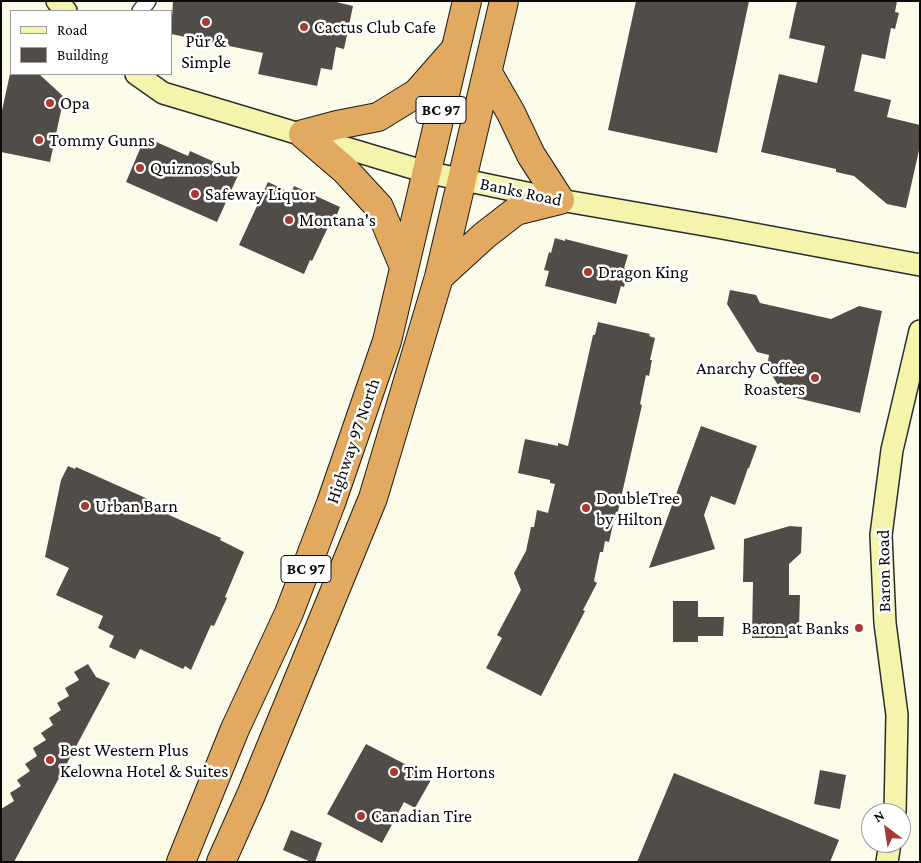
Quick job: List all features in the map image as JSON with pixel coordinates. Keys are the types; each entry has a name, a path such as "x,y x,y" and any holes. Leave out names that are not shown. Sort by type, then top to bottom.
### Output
{"highway":[{"name":"Highway 97 North","path":"181,862 235,730 289,613 331,503 387,341 467,1"},
{"name":"Highway 97 North","path":"222,862 372,498 439,277 504,1"},
{"path":"303,134 378,117 417,93 456,49"},
{"path":"439,277 516,210 560,200 530,155 488,73"},
{"path":"303,134 345,170 379,207 404,266"}],"street":[{"name":"Banks Road","path":"137,75 163,93 426,172 560,200 920,265"},
{"name":"Baron Road","path":"896,803 897,715 885,624 882,535 892,450 920,331"}],"building":[{"name":"Cactus Club Cafe","path":"173,1 332,1 353,6 344,49 336,47 332,70 321,68 317,86 258,74 263,53 172,34"},
{"path":"636,1 749,1 717,153 608,130"},
{"path":"797,1 897,1 895,12 899,13 895,29 891,28 885,59 862,54 854,91 891,100 887,117 920,125 920,146 906,208 887,204 854,176 836,172 836,169 761,152 779,74 817,83 825,46 789,38"},
{"path":"10,74 40,75 64,97 50,162 1,152 1,115"},
{"path":"145,137 188,156 190,151 239,173 217,222 126,182"},
{"path":"268,182 291,193 294,186 340,207 332,227 329,225 304,274 239,245"},
{"path":"555,238 628,255 624,268 628,269 624,287 621,286 616,304 545,286 549,271 544,270"},
{"path":"730,290 756,295 760,303 831,319 859,306 882,311 860,413 784,395 767,367 769,355 757,352 727,304"},
{"name":"DoubleTree by Hilton","path":"598,322 650,334 649,336 655,338 650,360 652,360 649,376 646,375 640,404 642,405 616,520 614,520 609,542 605,541 603,552 600,552 594,581 597,583 583,610 585,611 541,696 486,668 502,638 497,635 521,590 514,573 526,551 531,527 534,527 537,510 548,513 555,484 550,483 550,480 518,473 525,439 558,446 558,443 568,446 593,335 595,335"},
{"path":"701,426 757,446 749,468 735,505 711,496 704,515 715,549 649,568"},
{"path":"68,466 75,469 76,467 157,503 156,505 170,511 169,515 221,538 220,540 244,552 225,597 227,598 214,626 211,625 191,670 185,666 183,669 140,649 135,659 109,647 114,636 98,628 103,616 56,595 69,568 45,557 61,480"},
{"path":"790,526 802,527 801,553 789,564 789,595 800,595 799,627 788,627 788,638 752,638 753,582 743,582 744,539"},
{"path":"673,601 698,601 698,617 724,617 723,636 698,636 698,642 673,642"},
{"name":"Best Western Plus Kelowna Hotel & Suites","path":"88,664 96,677 110,683 14,862 1,862 1,809 14,801 10,793 21,786 17,780 30,771 25,764 37,756 33,748 46,740 41,733 53,725 49,718 61,710 57,703 69,696 65,688 79,680 74,672"},
{"path":"366,744 432,778 415,808 404,802 382,843 327,814"},
{"path":"820,770 846,775 840,809 814,804"},
{"path":"674,773 839,840 830,862 637,862"},
{"path":"291,830 322,843 315,862 283,850"}],"place":[{"name":"Pür & Simple","path":"206,22"},
{"name":"Cactus Club Cafe","path":"304,27"},
{"name":"Opa","path":"50,103"},
{"name":"Tommy Gunns","path":"39,140"},
{"name":"Quiznos Sub","path":"140,168"},
{"name":"Safeway Liquor","path":"195,194"},
{"name":"Montana's","path":"289,220"},
{"name":"Dragon King","path":"588,272"},
{"name":"Anarchy Coffee Roasters","path":"815,378"},
{"name":"Urban Barn","path":"85,506"},
{"name":"DoubleTree by Hilton","path":"586,508"},
{"name":"Baron at Banks","path":"859,628"},
{"name":"Best Western Plus Kelowna Hotel & Suites","path":"50,760"},
{"name":"Tim Hortons","path":"394,772"},
{"name":"Canadian Tire","path":"361,816"}]}
